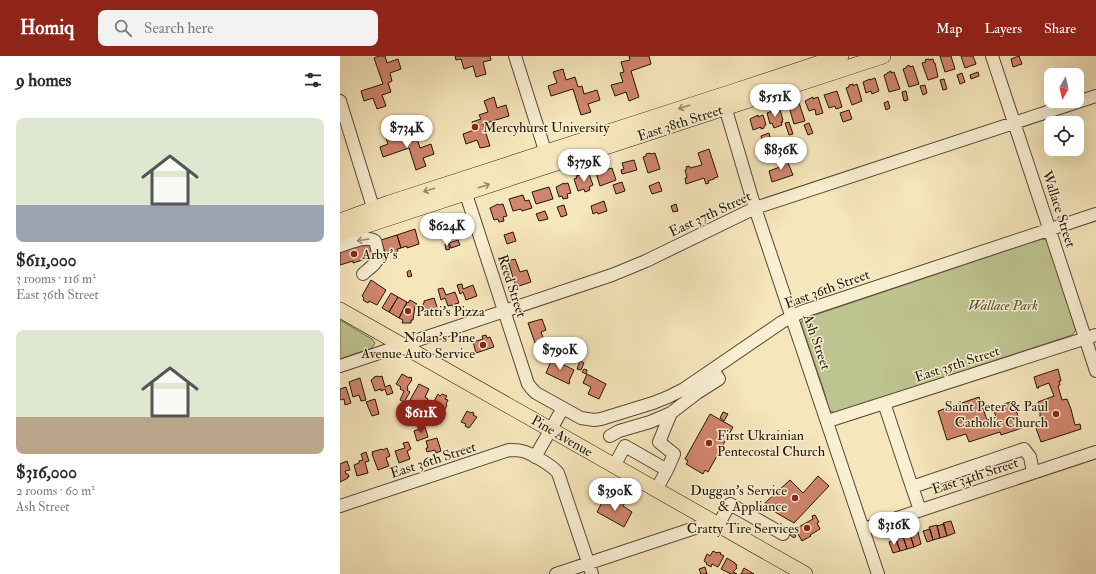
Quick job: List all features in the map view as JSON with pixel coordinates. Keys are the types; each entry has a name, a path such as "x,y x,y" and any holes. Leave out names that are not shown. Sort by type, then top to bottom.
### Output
{"main road":[{"name":"East 38th Street","path":"340,221 376,215 723,102 841,56"},
{"name":"East 38th Street","path":"810,67 883,56"},
{"name":"East 38th Street","path":"340,234 376,215"},
{"name":"Pine Avenue","path":"340,310 805,574"}],"street":[{"path":"515,56 548,158"},
{"name":"Wallace Street","path":"992,56 1050,229 1091,336 1096,371"},
{"name":"East 37th Street","path":"340,366 624,270 646,261 756,208 1096,96"},
{"path":"340,101 376,215"},
{"name":"Ash Street","path":"723,102 756,208 878,574"},
{"name":"Reed Street","path":"464,186 528,384 536,393 563,408"},
{"name":"East 36th Street","path":"563,408 581,418 594,420 653,403 684,389 792,316 1096,214"},
{"path":"340,246 360,240 372,239 375,241 379,254 378,259 374,265 363,274"},
{"name":"East 35th Street","path":"828,422 1091,336"},
{"path":"610,436 619,431 650,422 671,413 697,393 719,379 713,370"},
{"path":"884,403 920,510"},
{"path":"563,408 535,457 558,473 590,569"},
{"path":"656,490 674,454 659,442 671,413"},
{"path":"603,418 610,436 667,470"},
{"path":"614,466 625,446"},
{"name":"East 36th Street","path":"340,506 509,450 520,450 535,457"},
{"path":"912,487 1024,450 1030,457 1034,472"},
{"name":"East 34th Street","path":"864,529 1096,452"},
{"path":"556,574 590,569 716,524 730,504 783,534"}],"green space":[{"name":"Wallace Park","path":"1042,239 1048,242 1076,330 1072,335 835,413 829,410 801,323 803,319"},
{"path":"340,320 372,339 375,343 372,348 340,359"}],"building":[{"path":"385,56 387,63 398,59 401,69 390,73 392,81 388,83 391,92 382,95 386,106 377,109 373,98 364,101 361,91 383,84 374,58"},
{"path":"455,56 490,56 491,60 483,62 486,74 476,77 473,66 464,69 461,59 456,60"},
{"path":"629,56 649,56 651,64 631,71 639,97 629,101 626,92 615,96 611,85 623,82 620,73 624,72 621,62 630,60"},
{"path":"940,56 951,56 955,69 945,72"},
{"path":"961,56 973,56 976,64 965,68"},
{"path":"1019,56 1022,64 1013,67 1011,59"},
{"path":"929,59 933,59 935,63 938,77 928,80 922,63"},
{"path":"909,65 910,67 913,66 919,84 909,87 903,69"},
{"path":"563,69 566,80 575,77 578,87 582,86 584,94 597,90 600,100 588,104 591,112 581,115 573,89 551,96 548,86 557,83 553,72"},
{"path":"891,71 891,73 894,72 900,89 889,92 884,75"},
{"path":"978,72 979,76 971,79 970,75"},
{"path":"962,73 965,82 960,84 957,75"},
{"path":"875,78 879,91 872,94 871,91 866,93 863,82"},
{"path":"944,79 947,89 943,90 940,80"},
{"path":"853,84 853,86 857,84 862,101 852,105 846,88"},
{"path":"925,85 927,93 923,95 920,86"},
{"path":"837,91 842,107 836,109 835,106 829,108 824,95"},
{"path":"906,91 908,100 904,101 902,92"},
{"path":"494,97 497,108 506,105 509,116 483,124 490,146 480,148 477,140 466,144 463,134 474,130 472,122 481,119 479,115 488,112 484,101"},
{"path":"813,97 813,99 818,97 823,113 816,115 815,109 809,111 805,101"},
{"path":"888,101 890,108 886,110 884,103"},
{"path":"795,103 799,103 805,121 794,124 789,107"},
{"path":"780,110 783,122 781,122 782,125 774,128 772,123 770,124 767,113"},
{"path":"849,110 852,119 843,122 840,113"},
{"path":"758,115 758,117 763,115 766,125 764,128 761,129 761,127 753,130 750,119"},
{"path":"789,122 793,134 789,135 785,123"},
{"path":"809,123 813,133 808,135 804,125"},
{"path":"394,129 398,141 407,138 408,142 417,139 420,148 431,144 434,154 423,158 426,166 416,170 409,148 383,157 380,147 388,144 384,133"},
{"path":"769,133 770,137 762,140 761,136"},
{"path":"709,149 718,177 708,181 709,183 706,184 704,178 686,184 686,167 689,166 690,168 702,165 698,153"},
{"path":"650,153 655,153 660,169 648,173 643,157"},
{"path":"786,158 793,175 772,182 769,171 780,167 777,160"},
{"path":"634,160 637,170 622,174 621,170 624,169 622,163"},
{"path":"612,168 616,180 600,186 596,173"},
{"path":"589,174 593,185 589,187 590,190 585,192 584,189 578,191 574,179 577,178 576,176"},
{"path":"622,182 625,191 616,194 613,185"},
{"path":"659,182 662,191 652,194 649,186"},
{"path":"564,183 568,183 571,193 567,194 568,198 563,199 562,196 559,197 556,187"},
{"path":"549,187 553,199 536,204 532,192"},
{"path":"523,195 525,201 529,200 532,208 522,211 521,209 513,211 509,199"},
{"path":"604,201 607,211 593,214 591,206"},
{"path":"498,204 503,204 507,216 503,217 504,221 499,222 498,219 494,220 490,208"},
{"path":"676,204 678,211 673,212 671,206"},
{"path":"564,205 567,215 561,217 557,207"},
{"path":"545,211 548,219 539,221 536,214"},
{"path":"448,221 449,223 453,222 456,232 453,233 454,237 447,239 446,235 443,236 440,226 444,225 444,222"},
{"path":"415,229 419,244 407,248 407,246 401,248 397,235"},
{"path":"513,232 516,241 507,244 504,235"},
{"path":"397,235 401,248 397,249 398,251 386,255 381,240"},
{"path":"458,240 460,245 451,248 449,243"},
{"path":"371,242 375,256 353,263 353,261 340,265 340,252 356,245 357,247"},
{"path":"448,243 450,249 446,250 445,244"},
{"path":"515,259 520,272 527,270 531,282 516,287 508,261"},
{"path":"410,270 412,276 408,277 407,272"},
{"path":"371,280 386,290 377,305 363,300 364,298 362,296"},
{"path":"462,284 463,289 473,285 477,296 466,300 463,292 460,294 457,285"},
{"path":"443,288 446,295 455,292 459,303 455,304 453,307 452,305 448,306 445,298 441,300 438,289"},
{"path":"391,293 398,297 389,312 382,308"},
{"path":"398,297 407,302 399,318 389,312"},
{"path":"434,298 438,310 427,314 423,304 424,301"},
{"path":"410,300 417,304 415,306 413,320 411,320 411,323 402,323 403,320 399,318 407,302 408,303"},
{"path":"542,319 546,330 541,332 544,340 535,343 528,323"},
{"path":"486,335 487,338 490,337 494,347 476,353 473,342 483,339 482,336"},
{"path":"547,340 548,345 544,346 543,341"},
{"path":"552,359 574,370 569,384 546,373"},
{"path":"580,361 584,363 581,370 577,369"},
{"path":"584,369 587,370 586,374 582,372"},
{"path":"1058,369 1061,381 1059,381 1060,385 1058,386 1062,400 1067,399 1075,425 1080,424 1081,429 1041,442 1036,428 1043,425 1038,402 1054,396 1049,383 1037,388 1034,377"},
{"path":"402,374 412,378 407,387 407,390 410,392 404,402 400,400 404,391 396,384"},
{"path":"587,374 606,384 599,399 588,394 591,387 583,383"},
{"path":"378,376 382,376 385,387 390,385 393,393 387,395 385,389 375,391 371,380"},
{"path":"360,378 366,400 361,401 359,395 353,397 349,382"},
{"path":"419,384 429,389 425,397 428,399 424,406 410,400"},
{"path":"346,387 351,403 345,405 344,399 340,400 340,389"},
{"path":"438,394 440,396 442,394 447,396 445,399 448,400 447,405 443,413 436,409 436,407 434,410 432,409 434,406 432,405"},
{"path":"979,397 987,420 996,417 993,408 1013,401 1022,428 1001,435 1000,432 969,442 966,434 947,440 938,411"},
{"path":"375,399 379,414 372,416 366,402"},
{"path":"467,411 474,413 473,415 477,417 469,428 465,426 466,424 461,422"},
{"path":"723,412 728,414 724,421 720,418"},
{"name":"First Ukrainian Pentecostal Church","path":"710,414 733,427 708,472 705,470 703,474 686,464 688,461 685,459"},
{"path":"417,415 421,417 419,422 415,420"},
{"path":"425,427 428,437 417,441 414,431"},
{"path":"437,438 441,451 436,453 435,450 427,452 426,448 428,448 426,441"},
{"path":"408,442 411,449 407,451 410,459 399,463 395,451 405,448 403,443"},
{"path":"387,448 390,456 386,458 389,466 378,470 372,452"},
{"path":"366,452 369,461 365,462 368,473 357,476 354,465 363,460 361,454"},
{"path":"347,461 350,470 345,471 349,477 340,482 340,464"},
{"name":"Duggan's Service & Appliance","path":"818,476 829,486 794,523 767,508 765,503 790,480 803,493"},
{"path":"605,497 615,502 616,500 624,504 623,506 632,512 624,527 597,512"},
{"path":"815,515 819,522 817,523 820,529 802,541 795,529 813,519 812,516"},
{"path":"951,521 955,533 947,536 943,523"},
{"path":"944,524 947,536 940,538 937,526"},
{"path":"937,525 940,538 933,540 929,527"},
{"path":"930,529 933,540 927,542 923,531"},
{"path":"793,532 796,536 794,538 790,535"},
{"path":"918,532 921,544 914,547 910,534"},
{"path":"910,535 914,547 907,549 903,537"},
{"path":"903,536 907,549 900,551 896,538"},
{"path":"896,540 900,551 893,553 889,542"},
{"path":"713,551 721,553 720,554 724,556 718,567 712,564 711,567 704,561 707,554 710,556"},
{"path":"727,558 737,565 737,568 733,572 737,574 731,574 721,569"},
{"path":"705,567 707,574 701,574 699,569"},
{"path":"744,568 754,574 741,574"}],"place":[{"name":"Mercyhurst University","path":"475,127"},
{"name":"Arby's","path":"354,254"},
{"name":"Patti's Pizza","path":"408,311"},
{"name":"Nolan's Pine Avenue Auto Service","path":"483,345"},
{"name":"Saint Peter & Paul Catholic Church","path":"1056,414"},
{"name":"First Ukrainian Pentecostal Church","path":"709,443"},
{"name":"Duggan's Service & Appliance","path":"795,498"},
{"name":"Cratty Tire Services","path":"807,528"}]}
